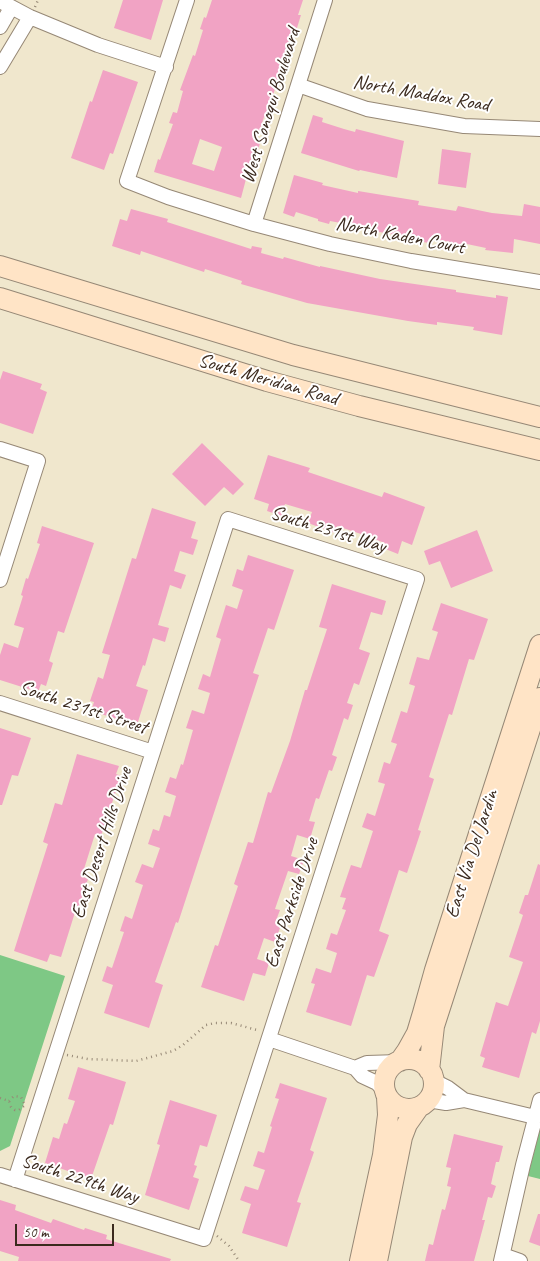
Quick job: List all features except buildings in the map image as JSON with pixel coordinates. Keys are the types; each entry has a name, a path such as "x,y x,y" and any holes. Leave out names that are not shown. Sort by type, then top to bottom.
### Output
{"street":[{"path":"0,27 5,4 30,17 98,44 166,67 187,0"},
{"name":"West Sonoqui Boulevard","path":"254,224 325,0"},
{"path":"0,67 30,17"},
{"name":"North Kaden Court","path":"166,67 127,181 168,197 254,224 330,244 411,261 540,282"},
{"name":"North Maddox Road","path":"298,85 367,109 464,126 540,129"},
{"name":"South Meridian Road","path":"0,266 293,356 540,417"},
{"name":"South Meridian Road","path":"0,298 267,382 540,450"},
{"path":"0,448 38,461 0,580"},
{"name":"South 231st Way","path":"228,520 416,579"},
{"name":"East Desert Hills Drive","path":"16,1180 228,520"},
{"name":"East Parkside Drive","path":"206,1234 416,579"},
{"name":"East Via Del Jardin","path":"399,1061 417,1033 435,970 540,645"},
{"name":"East Via Del Jardin","path":"377,1261 402,1137 407,1124 427,1090 434,1026 540,698"},
{"name":"South 231st Street","path":"0,703 153,752"},
{"path":"270,1037 355,1068 362,1076 377,1083 392,1102 405,1109 427,1090 448,1088 464,1100 535,1117"},
{"path":"355,1068 366,1063 406,1060 419,1062 427,1090 446,1104 464,1100"},
{"path":"360,1261 383,1156 388,1114 385,1077 393,1065 399,1061"},
{"path":"520,1261 502,1258 540,1100"},
{"name":"South 229th Way","path":"0,1175 206,1234"}],"path":[{"path":"57,1051 88,1059 136,1061 173,1051 206,1025 215,1023 247,1026 270,1037"},
{"path":"14,1096 21,1097 25,1105 19,1110 15,1110 11,1107 9,1101 14,1096"},
{"path":"0,1098 9,1101"},
{"path":"206,1234 229,1246 239,1261"}],"green space":[{"path":"0,955 65,976 10,1146 0,1151"},
{"path":"540,1129 540,1179 528,1176"}]}
